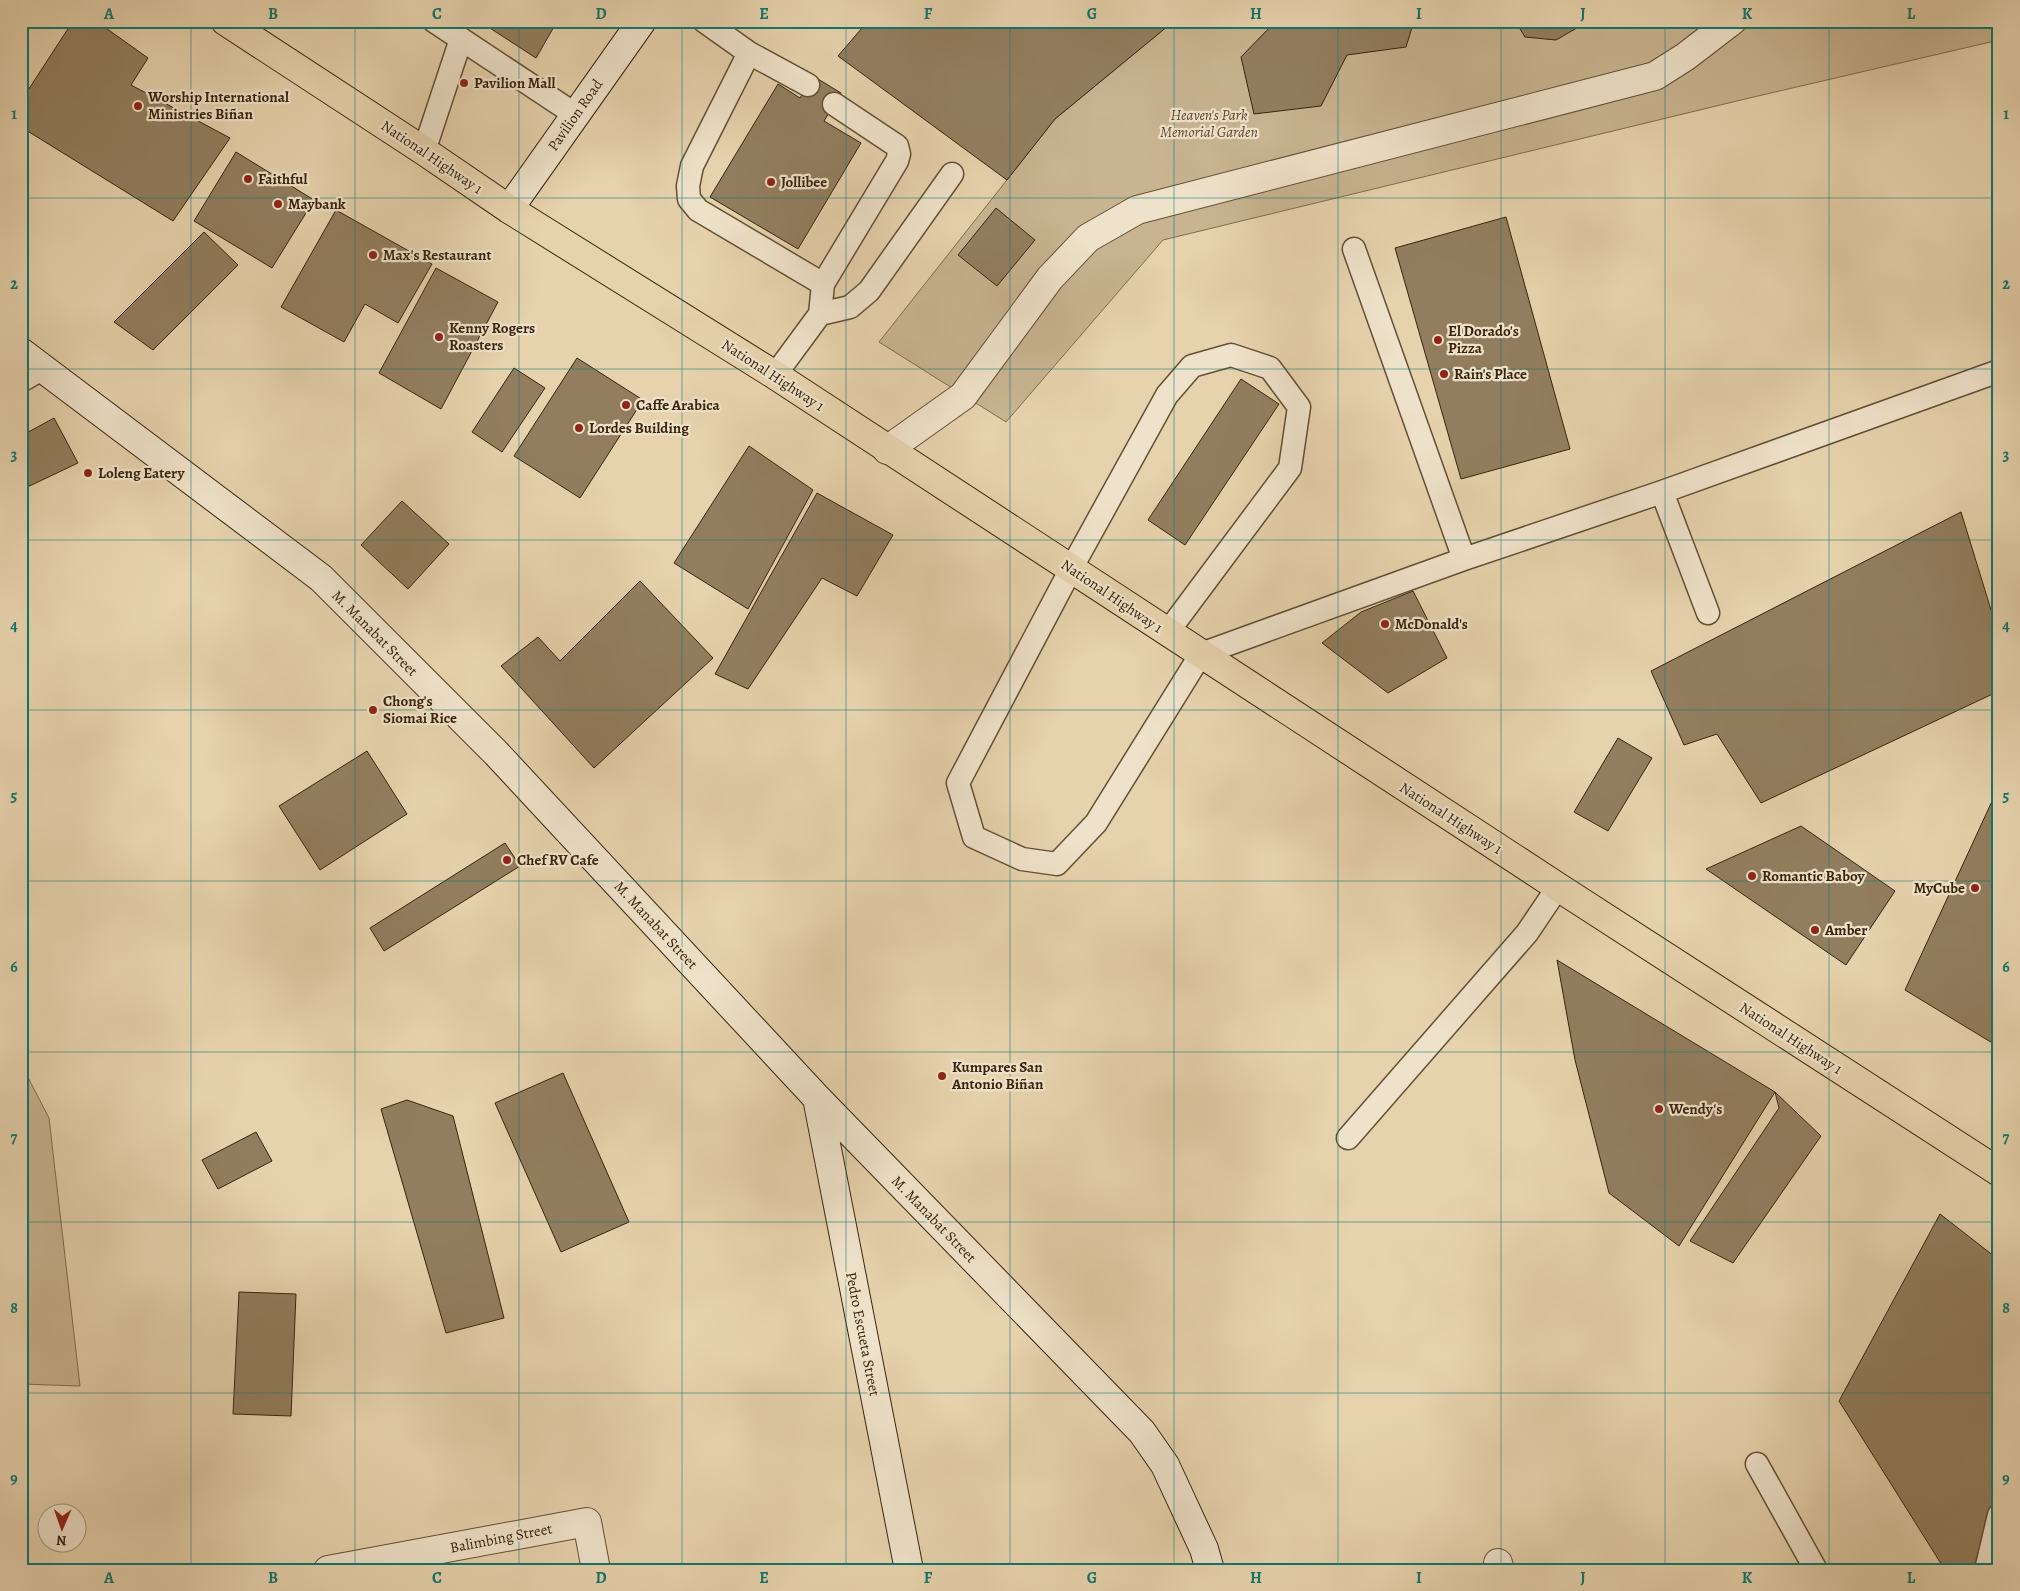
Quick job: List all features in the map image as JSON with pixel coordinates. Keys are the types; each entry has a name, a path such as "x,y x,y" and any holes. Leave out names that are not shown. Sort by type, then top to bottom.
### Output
{"highway":[{"name":"National Highway 1","path":"225,21 509,209 775,375 1167,633 1999,1172"}],"main road":[{"name":"Pavilion Road","path":"509,209 642,21"},
{"path":"887,450 964,396 1050,278 1088,238 1137,210 1655,76 1685,58 1732,21"},
{"name":"M. Manabat Street","path":"28,368 321,578 496,753 817,1098 1142,1432 1165,1465 1204,1549 1210,1570"},
{"name":"Pedro Escueta Street","path":"817,1098 909,1570"},
{"name":"Balimbing Street","path":"328,1570 587,1522 596,1570"}],"lane":[{"path":"434,21 576,115"},
{"path":"704,21 749,53 808,85"},
{"path":"424,151 461,39"},
{"path":"749,53 692,166 688,186 689,199 698,210 823,284"},
{"path":"775,375 820,314 823,284 892,169 899,154 897,146 834,104"},
{"path":"820,314 850,307 869,291 952,174"},
{"path":"1354,248 1464,559"},
{"path":"1167,633 1290,468 1299,407 1270,368 1231,355 1192,366 1167,395 1071,569 958,783 974,837 1022,859 1057,864 1096,823 1201,654 1464,559 1662,492 1999,371"},
{"path":"1662,492 1708,613"},
{"path":"1348,1138 1527,933 1558,887"},
{"path":"1756,1464 1816,1570"},
{"path":"1986,1570 1999,1515"}],"green space":[{"name":"Heaven's Park Memorial Garden","path":"1174,21 1999,21 1999,40 1745,99 1163,240 1006,422 879,342 1055,119"},
{"path":"21,1064 49,1118 80,1386 21,1384"}],"building":[{"path":"73,21 96,21 148,58 131,85 230,138 173,221 21,127 21,101"},
{"path":"479,21 550,21 555,25 536,58"},
{"path":"868,21 1174,21 1055,119 1007,180 838,56"},
{"path":"1276,21 1414,21 1406,47 1347,55 1321,106 1254,114 1241,57"},
{"path":"1515,21 1589,21 1556,40 1525,37"},
{"path":"813,76 841,93 824,121 861,143 798,249 710,197 778,84 800,98"},
{"path":"236,152 314,200 272,268 194,221"},
{"path":"996,208 1035,240 997,286 958,255"},
{"path":"336,210 432,264 398,323 365,304 344,342 281,307"},
{"path":"1506,217 1570,449 1461,479 1395,248"},
{"path":"204,232 238,265 153,350 114,322"},
{"name":"Kenny Rogers Roasters","path":"436,268 498,302 441,409 379,373"},
{"name":"Lordes Building","path":"577,358 643,400 580,498 514,456"},
{"path":"514,368 545,388 502,452 472,432"},
{"path":"1241,379 1279,404 1185,545 1148,520"},
{"path":"54,418 78,463 21,490 21,436"},
{"path":"749,446 813,490 748,609 674,563"},
{"path":"817,493 893,535 857,596 822,578 748,689 715,674"},
{"path":"402,501 449,544 408,589 361,545"},
{"path":"1961,512 1999,636 1999,691 1761,803 1717,734 1684,745 1651,671"},
{"path":"640,581 713,658 594,768 501,666 538,637 560,661"},
{"name":"McDonald's","path":"1413,591 1447,658 1388,693 1322,643 1361,612"},
{"path":"1618,738 1652,758 1608,831 1574,812"},
{"path":"367,751 407,814 320,870 279,806"},
{"name":"MyCube","path":"1999,786 1999,1047 1905,990"},
{"path":"1801,826 1895,891 1846,965 1706,869"},
{"path":"505,843 520,866 384,951 370,928"},
{"path":"1557,960 1775,1092 1679,1246 1609,1193 1575,1060"},
{"path":"563,1073 629,1222 561,1252 495,1103"},
{"path":"1775,1092 1821,1136 1733,1263 1690,1241 1779,1108"},
{"path":"407,1100 453,1116 504,1318 446,1333 381,1109"},
{"path":"256,1132 272,1161 218,1189 202,1160"},
{"path":"1940,1214 1999,1260 1999,1484 1979,1570 1945,1570 1839,1401"},
{"path":"239,1292 296,1294 291,1416 233,1414"}],"place":[{"name":"Pavilion Mall","path":"464,83"},
{"name":"Worship International Ministries Biñan","path":"138,106"},
{"name":"Faithful","path":"248,179"},
{"name":"Jollibee","path":"771,182"},
{"name":"Maybank","path":"278,204"},
{"name":"Max's Restaurant","path":"373,255"},
{"name":"Kenny Rogers Roasters","path":"439,337"},
{"name":"El Dorado's Pizza","path":"1438,340"},
{"name":"Rain's Place","path":"1444,374"},
{"name":"Caffe Arabica","path":"626,405"},
{"name":"Lordes Building","path":"579,428"},
{"name":"Loleng Eatery","path":"88,473"},
{"name":"McDonald's","path":"1385,624"},
{"name":"Chong's Siomai Rice","path":"373,710"},
{"name":"Chef RV Cafe","path":"507,860"},
{"name":"Romantic Baboy","path":"1752,876"},
{"name":"MyCube","path":"1975,888"},
{"name":"Amber","path":"1815,930"},
{"name":"Kumpares San Antonio Biñan","path":"942,1076"},
{"name":"Wendy's","path":"1659,1109"}]}
